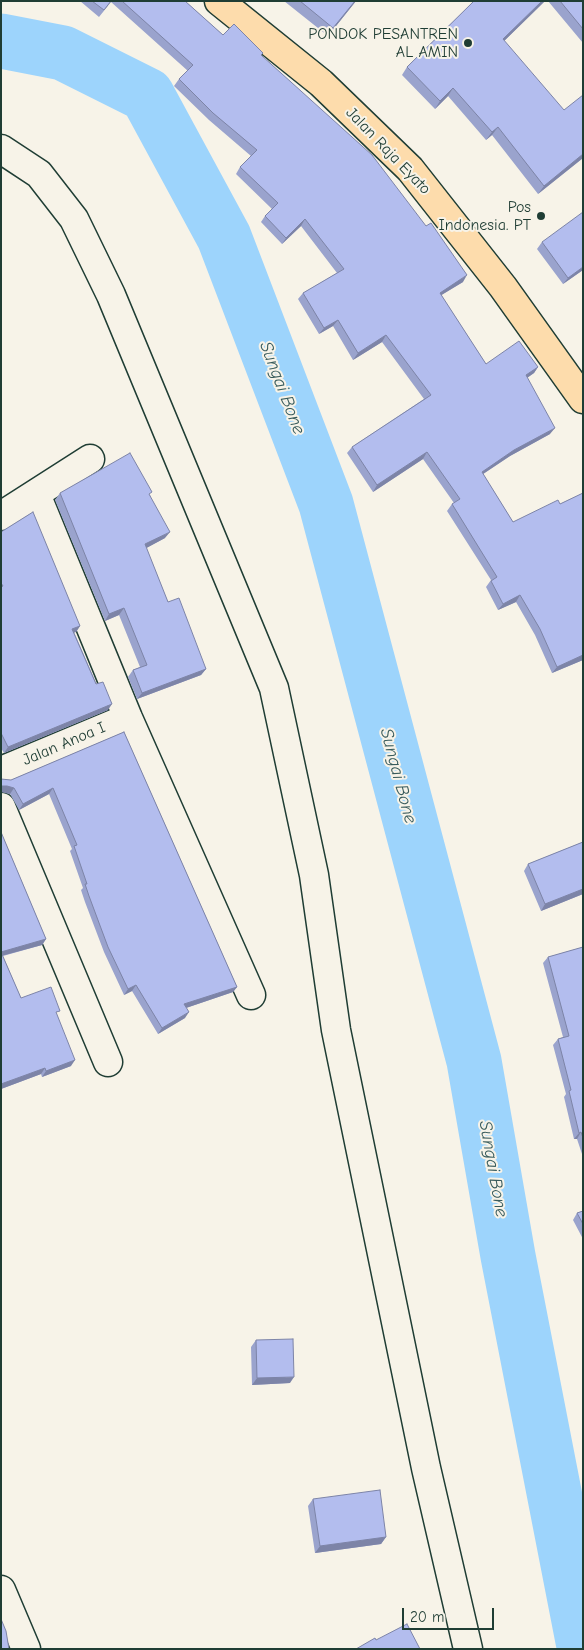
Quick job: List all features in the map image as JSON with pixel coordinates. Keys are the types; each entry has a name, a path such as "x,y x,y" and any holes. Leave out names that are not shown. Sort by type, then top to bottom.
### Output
{"main road":[{"name":"Jalan Raja Eyato","path":"233,5 321,83 410,169 503,287 583,399"}],"street":[{"path":"1,149 39,174 74,219 111,295 274,688 314,875 338,1040 426,1468 468,1649"},
{"path":"1,516 90,459"},
{"path":"36,494 128,718 251,995"},
{"name":"Jalan Anoa I","path":"1,771 128,718"},
{"path":"1,807 108,1062"},
{"path":"1,1590 26,1649"}],"building":[{"path":"92,1 111,1 104,10"},
{"path":"122,1 185,1 223,35 234,24 263,53 261,55 372,155 426,226 431,223 467,275 440,293 486,364 519,341 538,367 526,375 555,428 514,450 482,472 513,522 558,500 560,504 583,493 583,655 557,667 540,629 520,595 503,604 491,581 497,577 452,504 460,499 427,452 377,485 352,447 431,395 386,335 358,353 338,320 324,328 303,293 344,269 305,219 286,238 265,216 278,203 240,167 257,150 213,113 179,79 193,65"},
{"path":"300,1 355,1 333,28"},
{"path":"474,1 542,1 503,39 564,110 583,95 583,154 544,186 498,127 492,132 453,88 440,101 407,67"},
{"path":"560,1 583,1 583,29"},
{"path":"583,212 583,267 568,278 542,242"},
{"path":"130,453 152,492 149,494 170,532 145,544 168,602 179,598 206,669 142,693 133,670 147,665 124,608 109,614 60,493"},
{"path":"33,512 80,626 72,629 96,684 103,682 112,704 8,747 1,733 1,587 3,586 1,583 1,532"},
{"path":"124,732 237,987 184,1004 189,1012 162,1028 136,985 128,989 108,947 85,884 87,884 74,846 77,845 53,788 23,804 14,788 1,786 1,779 11,780"},
{"path":"1,832 46,939 1,952"},
{"path":"583,842 583,889 545,904 528,864"},
{"path":"583,947 583,1138 581,1132 579,1133 569,1091 571,1090 558,1039 569,1036 548,957"},
{"path":"1,952 21,998 51,987 60,1011 56,1012 75,1060 46,1071 45,1068 1,1084"},
{"path":"583,1211 583,1224 577,1213"},
{"path":"293,1339 294,1377 257,1378 256,1340"},
{"path":"380,1490 386,1537 320,1546 313,1499"},
{"path":"1,1619 6,1631 9,1649 1,1649"},
{"path":"407,1624 420,1649 356,1649 375,1638 376,1640"}],"waterway":[{"name":"Sungai Bone","path":"1,41 63,53 147,95 224,237 326,504 474,1061 508,1256 583,1641"}],"place":[{"name":"PONDOK PESANTREN AL AMIN","path":"468,43"},
{"name":"Pos Indonesia. PT","path":"541,216"}]}
